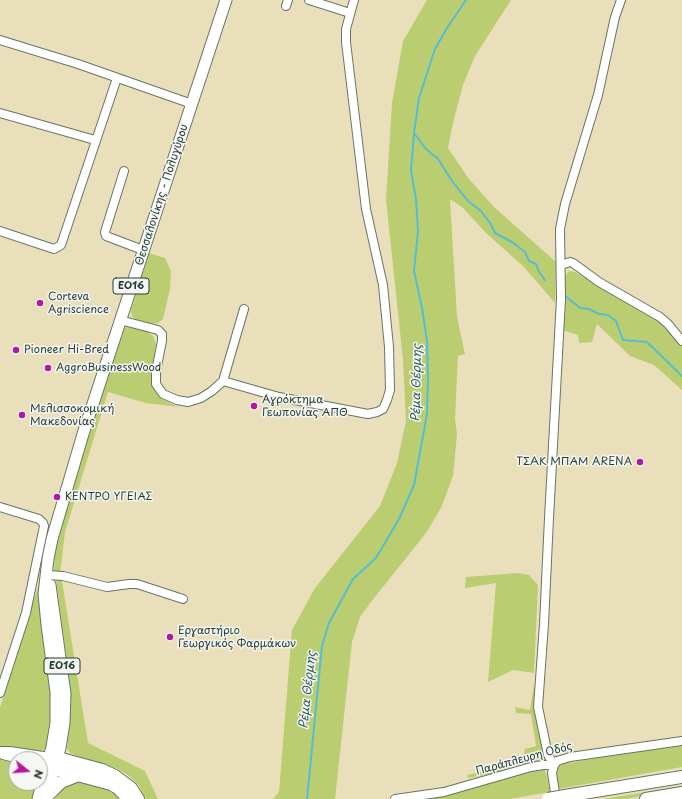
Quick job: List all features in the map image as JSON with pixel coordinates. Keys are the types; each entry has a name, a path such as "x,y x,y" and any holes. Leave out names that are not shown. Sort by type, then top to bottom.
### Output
{"highway":[{"path":"50,764 79,775 111,784 118,788 128,799"},
{"path":"50,764 102,770 115,776 131,788 138,799"},
{"path":"43,798 61,782 79,775"},
{"path":"548,799 682,777"},
{"path":"646,799 682,793"}],"main road":[{"name":"Θεσσαλονίκης - Πολυγύρου","path":"43,798 50,764 64,723 65,694 51,593 47,575 48,559 56,520 120,320 226,0"}],"street":[{"path":"309,0 350,13"},
{"path":"223,380 279,397 368,414 383,409 388,400 390,390 389,347 383,285 366,209 346,42 346,29 354,0"},
{"path":"561,798 552,773 554,765 548,755 538,707 558,366 561,299 560,230 565,204 598,95 615,17 621,0"},
{"path":"0,40 192,104"},
{"path":"0,231 54,249 61,245 117,78"},
{"path":"0,113 95,140"},
{"path":"124,171 105,232 106,236 144,250"},
{"path":"560,265 570,262 573,263 599,282 660,317 668,324 682,342"},
{"path":"120,320 158,330 162,334 156,371 156,384 163,394 177,400 188,402 201,398 212,391 223,380 244,309"},
{"path":"0,507 39,519 44,526 26,613 0,693"},
{"path":"47,575 63,576 108,587 137,584 183,599"},
{"name":"Παράπλευρη Οδός","path":"395,799 444,792 530,767 554,765 557,761 570,757 682,741"},
{"path":"0,751 10,751 50,764"}],"green space":[{"path":"427,0 511,0 475,56 463,85 448,148 469,179 494,207 556,262 555,303 524,267 486,233 462,207 450,199 457,317 465,354 458,356 455,419 457,434 453,476 441,508 426,533 360,617 352,642 335,799 273,799 279,792 292,630 315,588 380,506 397,463 406,421 403,360 386,200 392,103 403,41"},
{"path":"149,253 165,258 171,271 170,289 163,319 158,323 150,324 138,321 132,316 131,311"},
{"path":"569,271 575,272 662,322 682,347 682,390 654,365 630,356 597,324 592,342 579,343 578,335 562,330 561,282"},
{"path":"128,326 146,331 153,336 156,344 151,384 156,393 162,399 178,407 146,403 108,392 65,532 60,574 54,572 58,531 101,390 124,328"},
{"path":"518,573 529,575 538,585 534,673 513,670 488,682 496,583 465,588 466,577"},
{"path":"41,580 52,681 53,716 46,748 42,751 0,748 0,708 31,607"},
{"path":"56,580 62,581 88,743 145,771 158,799 146,799 138,784 118,769 70,753 67,748 71,706 66,653"},
{"path":"534,685 537,686 535,708 546,760 468,778 467,775 522,762 525,749 536,746 531,714 516,713 515,707 530,710"},
{"path":"682,743 682,767 558,789 556,772 558,767 563,764"},
{"path":"0,758 8,760 8,791 36,791 34,799 0,799"},
{"path":"544,769 546,773 550,792 510,799 411,799"},
{"path":"74,782 84,782 104,787 114,793 119,799 55,799 62,789"},
{"path":"682,786 682,789 626,799 603,799"}],"waterway":[{"name":"Ρέμα Θέρμης","path":"307,799 322,646 329,623 353,579 376,558 399,519 414,485 427,414 428,378 427,341 414,271 418,231 416,199 411,171 414,133 419,98 435,49 466,0"},
{"path":"414,133 426,149 438,159 452,181 468,201 481,211 495,233 512,242 525,252 529,261 536,264 539,272 545,280"},
{"path":"564,295 580,308 589,309 599,314 608,315 616,321 623,340 647,342 682,376"}],"place":[{"name":"Corteva Agriscience","path":"40,303"},
{"name":"Pioneer Hi-Bred","path":"16,350"},
{"name":"AggroBusinessWood","path":"48,368"},
{"name":"Αγρόκτημα Γεωπονίας ΑΠΘ","path":"254,406"},
{"name":"Μελισσοκομική Μακεδονίας","path":"22,415"},
{"name":"ΤΣΑΚ ΜΠΑΜ ARENA","path":"640,462"},
{"name":"ΚΕΝΤΡΟ ΥΓΕΙΑΣ","path":"57,497"},
{"name":"Εργαστήριο Γεωργικός Φαρμάκων","path":"170,637"}]}
